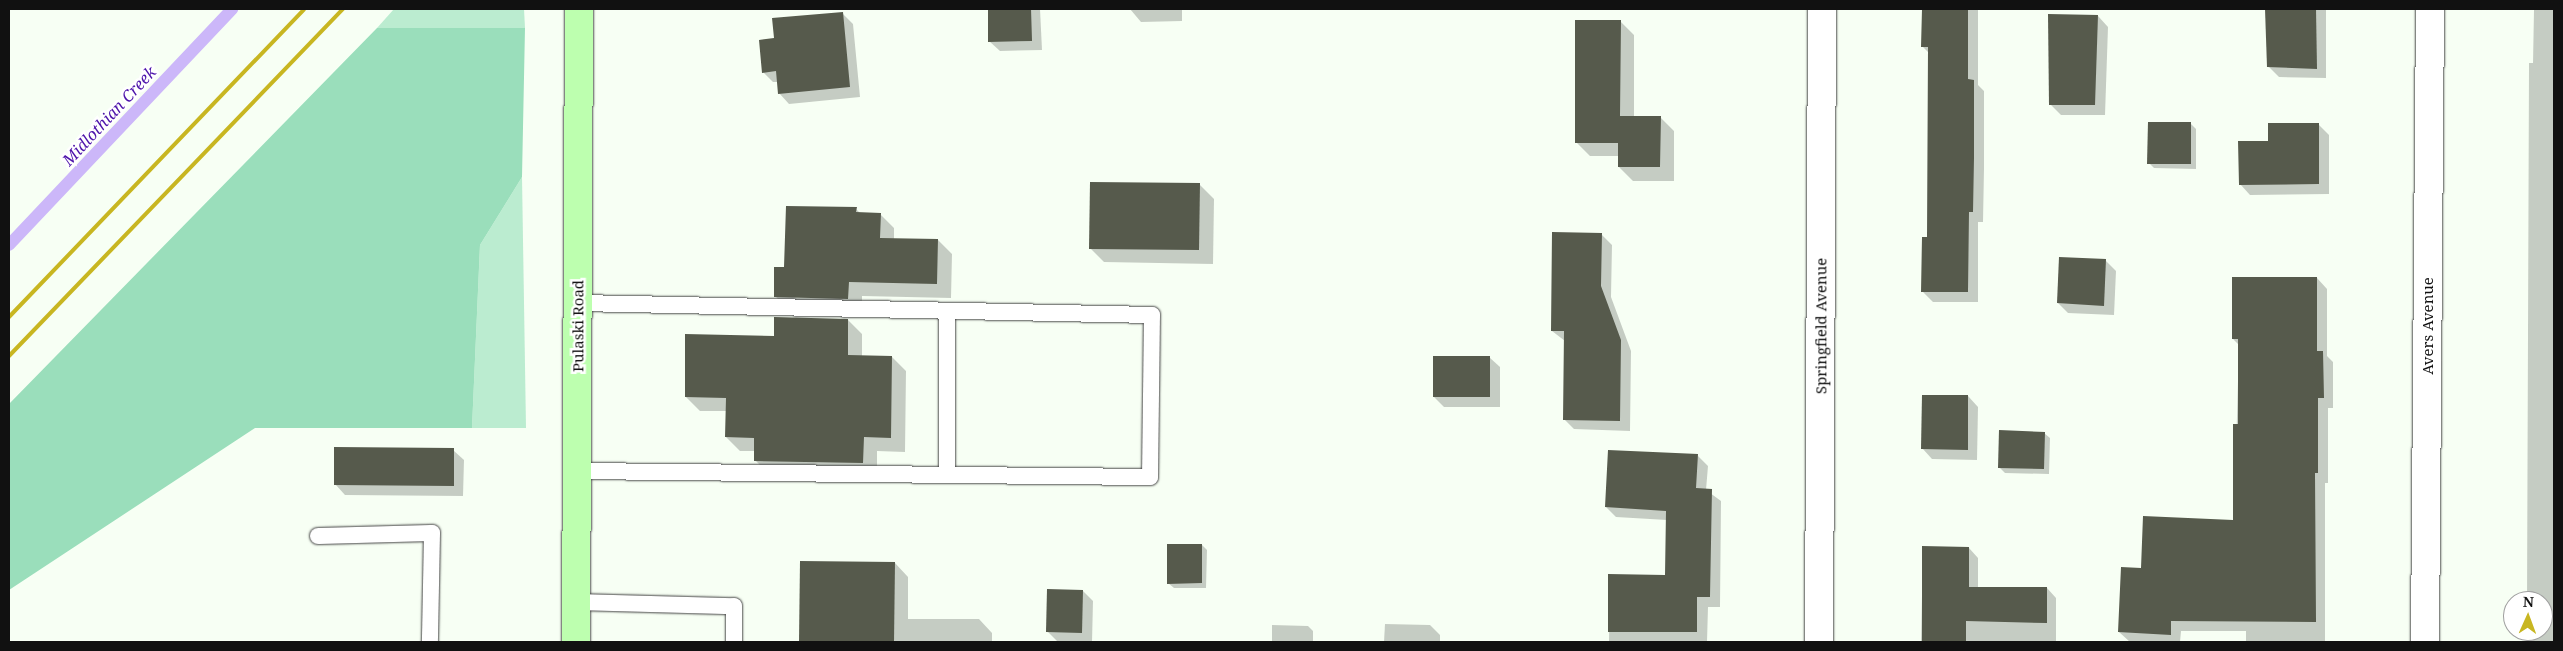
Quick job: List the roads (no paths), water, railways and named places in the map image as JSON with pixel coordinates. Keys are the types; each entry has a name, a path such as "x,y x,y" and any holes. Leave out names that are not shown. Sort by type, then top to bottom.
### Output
{"main road":[{"name":"Pulaski Road","path":"576,642 579,9"}],"street":[{"name":"Springfield Avenue","path":"1819,642 1822,9"},
{"name":"Avers Avenue","path":"2425,642 2430,9"}],"lane":[{"path":"577,471 1150,477 1152,324 1152,314 578,303"},
{"path":"946,475 947,311"},
{"path":"318,536 432,533 430,642"},
{"path":"576,602 734,606 734,642"}],"waterway":[{"name":"Midlothian Creek","path":"9,245 232,9"}],"railway":[{"path":"9,317 304,9"},
{"path":"9,356 343,9"}]}
